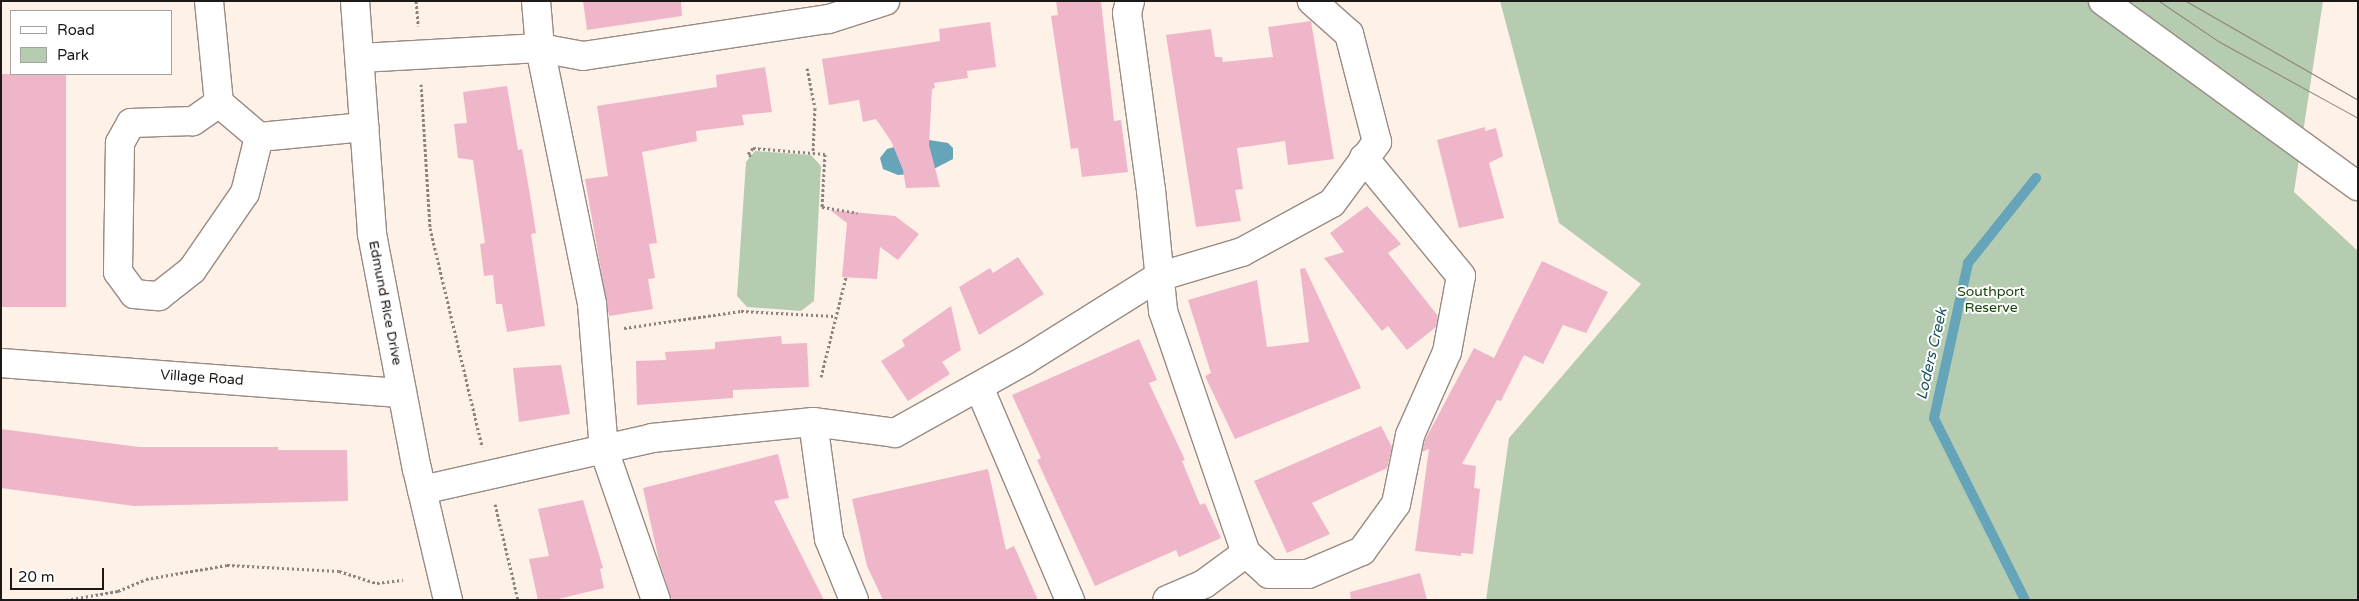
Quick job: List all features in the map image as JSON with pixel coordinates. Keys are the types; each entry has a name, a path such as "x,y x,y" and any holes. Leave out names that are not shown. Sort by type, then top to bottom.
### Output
{"street":[{"path":"209,1 219,103 259,137 365,127"},
{"name":"Edmund Rice Drive","path":"355,1 372,234 422,490 448,600"},
{"path":"536,1 540,48 592,304 604,450 656,600"},
{"path":"360,58 540,48 583,56 828,18 885,1"},
{"path":"1130,1 1127,13 1152,190 1158,277 1164,311 1246,553 1269,574 1308,574 1362,551 1396,504 1410,435 1447,352 1461,276 1364,158"},
{"path":"2103,1 2358,186"},
{"path":"422,490 652,438 813,422 895,434 979,387 1158,277 1242,252 1332,203 1377,142 1349,34 1319,4"},
{"path":"219,103 193,121 131,123 120,143 118,272 134,294 159,296 192,270 245,193 259,137"},
{"name":"Village Road","path":"1,363 402,393"},
{"path":"979,387 1070,600"},
{"path":"813,422 829,539 854,600"},
{"path":"1167,600 1204,584 1246,553"}],"path":[{"path":"416,1 430,228 518,600"},
{"path":"807,68 816,108 813,153"},
{"path":"751,156 748,154 753,148 826,154 822,208 857,210 858,213"},
{"path":"821,376 834,316 846,277"},
{"path":"594,333 741,310 834,316"},
{"path":"66,600 118,591 146,579 226,565 339,571 377,583 404,580"}],"green space":[{"name":"Southport Reserve","path":"1500,1 2323,1 2294,192 2358,251 2358,600 1486,600 1509,438 1641,284 1559,223"},
{"path":"755,151 811,155 821,166 814,301 801,311 747,307 737,296 746,162"}],"water":[{"path":"923,139 948,143 953,148 953,159 926,173 898,175 883,169 880,158 887,149"}],"building":[{"path":"583,1 681,1 682,16 587,30"},
{"path":"1056,1 1101,1 1114,121 1121,120 1128,172 1082,177 1078,148 1071,149 1051,16 1058,15"},
{"path":"1311,21 1334,159 1288,165 1285,141 1237,148 1243,189 1235,190 1241,221 1196,227 1166,35 1211,29 1215,57 1222,57 1223,62 1273,57 1268,27"},
{"path":"990,22 996,67 967,71 968,78 934,83 935,88 932,89 929,145 940,187 906,188 903,170 891,141 876,119 863,122 859,100 829,105 822,59 940,41 939,29"},
{"path":"765,67 772,112 742,115 744,125 696,131 697,141 642,152 657,243 649,244 655,278 648,279 653,309 609,316 585,179 608,176 597,106 717,87 716,75"},
{"path":"1,74 66,75 66,307 1,307"},
{"path":"507,86 518,150 522,149 531,201 536,233 531,234 545,326 507,332 502,304 496,304 493,275 484,276 480,244 485,243 473,160 458,158 454,124 467,123 463,92"},
{"path":"1485,127 1485,131 1496,128 1503,156 1489,163 1504,218 1459,228 1437,140"},
{"path":"1367,206 1401,244 1388,253 1438,316 1436,327 1407,350 1388,326 1382,331 1324,258 1344,252 1330,233"},
{"path":"830,210 895,216 919,234 898,260 880,247 877,279 842,277 847,223"},
{"path":"1018,257 1044,294 979,335 959,287 990,268 993,273"},
{"path":"1542,261 1608,292 1586,333 1563,325 1543,364 1524,355 1501,401 1497,400 1462,464 1476,466 1474,488 1480,489 1473,554 1461,553 1461,556 1415,551 1429,449 1422,452 1425,440 1474,348 1494,358"},
{"path":"1305,268 1361,388 1235,439 1205,376 1211,373 1188,300 1257,280 1267,347 1309,342 1300,269"},
{"path":"951,306 961,350 942,362 950,374 908,401 881,361 905,346 902,340"},
{"path":"781,336 782,344 807,343 809,387 733,390 733,398 637,405 636,361 666,360 665,352 715,349 715,342"},
{"path":"1139,339 1157,380 1149,383 1185,460 1182,461 1200,505 1205,503 1221,538 1179,557 1176,550 1095,586 1037,460 1041,458 1012,395"},
{"path":"561,365 570,414 519,422 513,368"},
{"path":"1381,426 1392,447 1387,468 1312,503 1330,534 1287,553 1254,481"},
{"path":"1,429 139,447 278,447 278,450 347,450 348,501 134,506 1,488"},
{"path":"778,454 789,498 774,501 824,600 672,600 659,561 643,488"},
{"path":"988,469 1006,550 1014,546 1038,600 883,600 867,566 852,499"},
{"path":"583,500 603,568 600,569 604,588 554,600 538,600 529,559 549,556 538,509"},
{"path":"1420,573 1427,600 1351,600 1350,592"}],"waterway":[{"name":"Loders Creek","path":"2025,600 1934,418 1968,263 2036,178"}],"tram line":[{"path":"2159,1 2218,41 2358,118"},
{"path":"2186,1 2358,100"}]}
